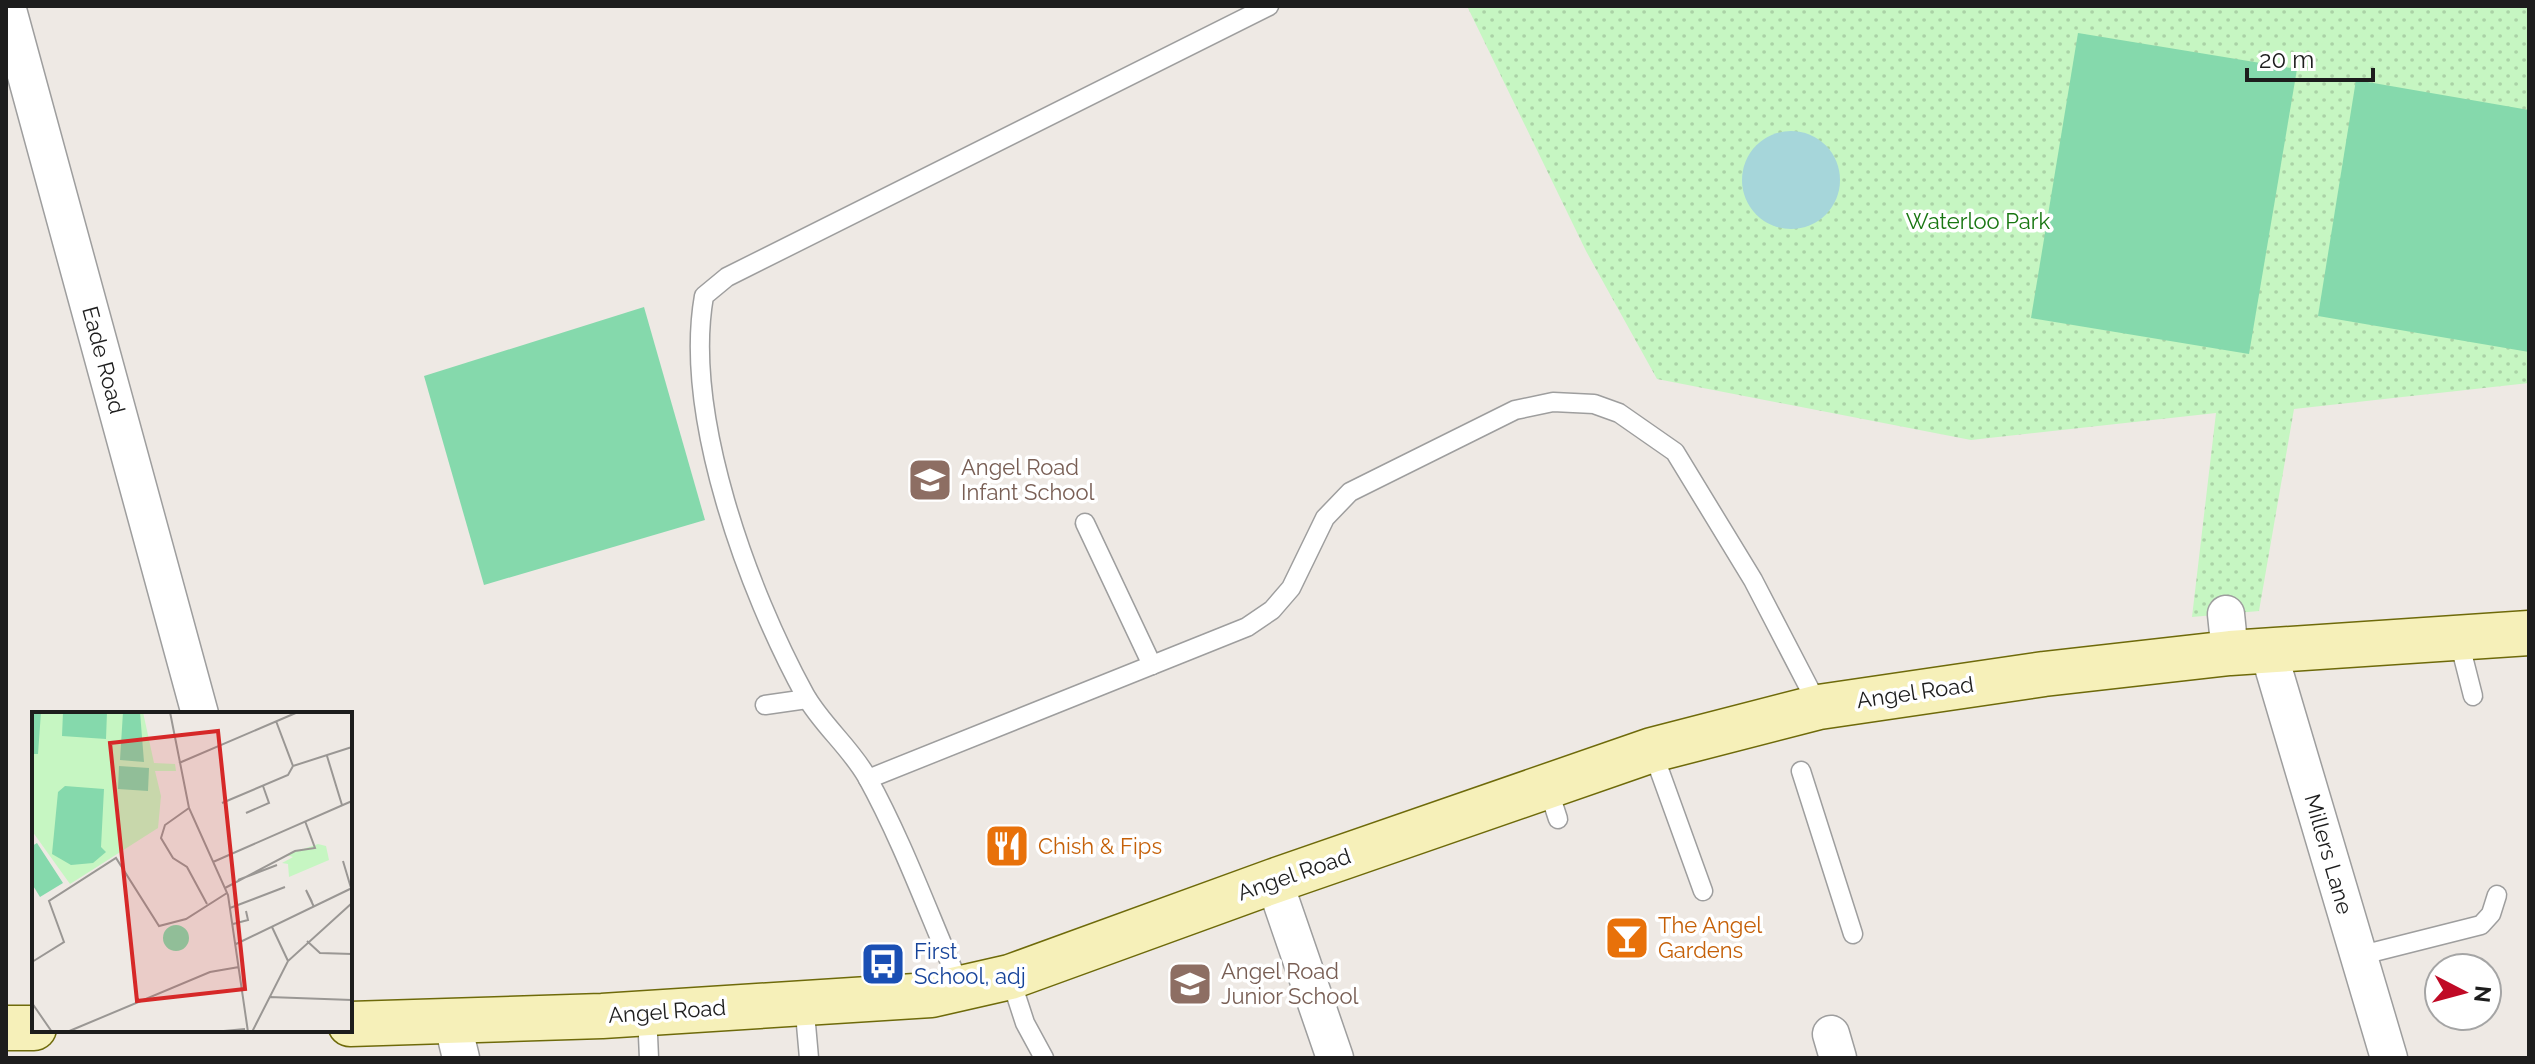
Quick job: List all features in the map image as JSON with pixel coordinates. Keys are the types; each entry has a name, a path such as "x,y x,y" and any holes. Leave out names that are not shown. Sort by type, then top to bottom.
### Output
{"street":[{"name":"Eade Road","path":"7,6 199,712"},
{"name":"Angel Road","path":"352,1024 457,1039 647,1013 931,995 1010,977 1274,881 1553,803 1652,750 1819,707 2044,674 2241,639 2458,637 2529,633"},
{"name":"Millers Lane","path":"2241,639 2358,956 2389,1058"},
{"path":"1274,881 1335,1058"},
{"path":"6,1028 32,1028"}],"lane":[{"path":"961,988 868,779 848,745 807,699 742,561 721,486 698,332 704,296 727,277 1269,6"},
{"path":"868,779 1247,627 1272,610 1291,588 1325,518 1350,492 1515,410 1553,402 1594,404 1619,413 1675,452 1753,580 1819,707"},
{"path":"1085,523 1152,665"},
{"path":"2458,637 2473,696"},
{"path":"765,705 807,699"},
{"path":"1652,750 1703,891"},
{"path":"1801,771 1853,934"},
{"path":"2358,956 2481,925 2491,914 2497,895"},
{"path":"1010,977 1025,1023 1044,1058"},
{"path":"804,1002 809,1058"},
{"path":"647,1013 649,1058"}],"green space":[{"name":"Waterloo Park","path":"1467,6 2529,6 2529,383 2294,409 2259,611 2192,617 2216,413 1971,440 1657,379 1586,251"},
{"path":"2078,33 2297,69 2249,354 2031,318"},
{"path":"2356,80 2529,110 2529,352 2318,316"},
{"path":"644,307 705,520 484,585 424,376"}],"water":[{"path":"1791,131 1810,135 1826,145 1836,161 1840,180 1836,199 1826,215 1810,225 1791,229 1772,225 1756,215 1746,199 1742,180 1746,161 1756,145 1772,135"}],"place":[{"name":"Angel Road Infant School","path":"930,480"},
{"name":"Chish & Fips","path":"1007,846"},
{"name":"The Angel Gardens","path":"1627,938"},
{"name":"First School, adj","path":"883,964"},
{"name":"Angel Road Junior School","path":"1190,984"}]}
